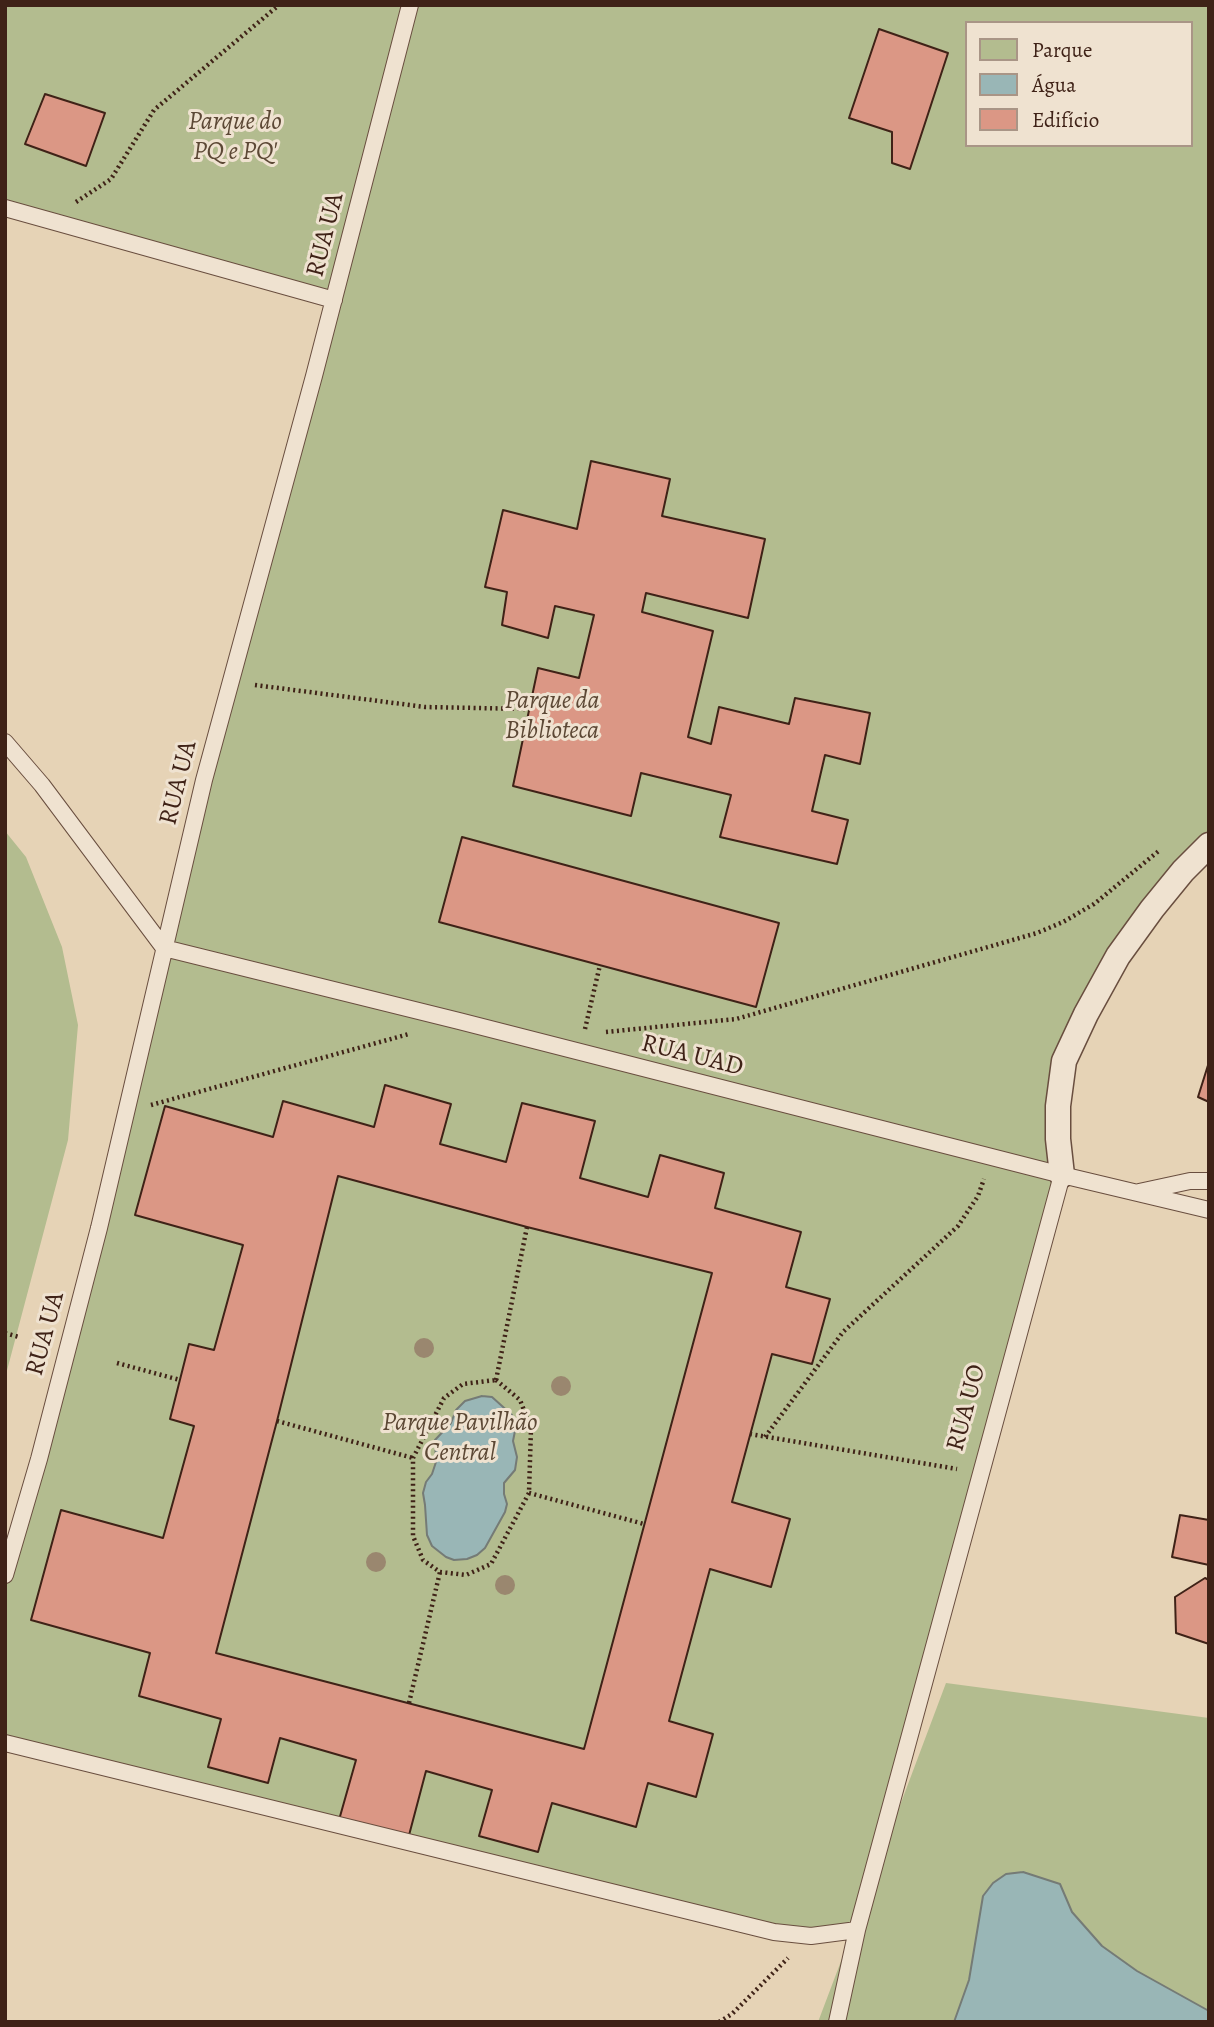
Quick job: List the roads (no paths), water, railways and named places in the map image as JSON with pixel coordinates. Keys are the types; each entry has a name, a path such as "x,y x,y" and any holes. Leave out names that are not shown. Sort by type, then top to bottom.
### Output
{"street":[{"name":"RUA UO","path":"1062,1175 1058,1117 1064,1061 1118,956 1183,871 1209,845"}],"lane":[{"name":"RUA UA","path":"5,1575 39,1458 99,1228 230,681 334,300 410,5"},
{"path":"5,208 334,300"},
{"path":"5,742 42,785 164,948"},
{"name":"RUA UAD","path":"164,948 992,1158 1209,1210"},
{"name":"RUA UO","path":"837,2022 857,1930 1062,1175"},
{"path":"1133,1193 1190,1181 1209,1181"},
{"path":"5,1743 774,1932 811,1936 857,1930"}],"water":[{"path":"482,1396 492,1397 512,1415 516,1426 513,1441 517,1457 515,1470 504,1483 507,1504 505,1512 485,1548 467,1559 454,1560 432,1546 427,1535 423,1493 436,1462 435,1440 451,1423 456,1410 465,1401"},
{"path":"1023,1872 1060,1884 1072,1912 1102,1946 1137,1971 1209,2011 1209,2022 954,2022 969,1980 983,1896 993,1883 1006,1874"}],"park label":[{"name":"Parque do PQ e PQ'","path":"235,138"},
{"name":"Parque da Biblioteca","path":"552,717"},
{"name":"Parque Pavilhão Central","path":"460,1439"}]}
